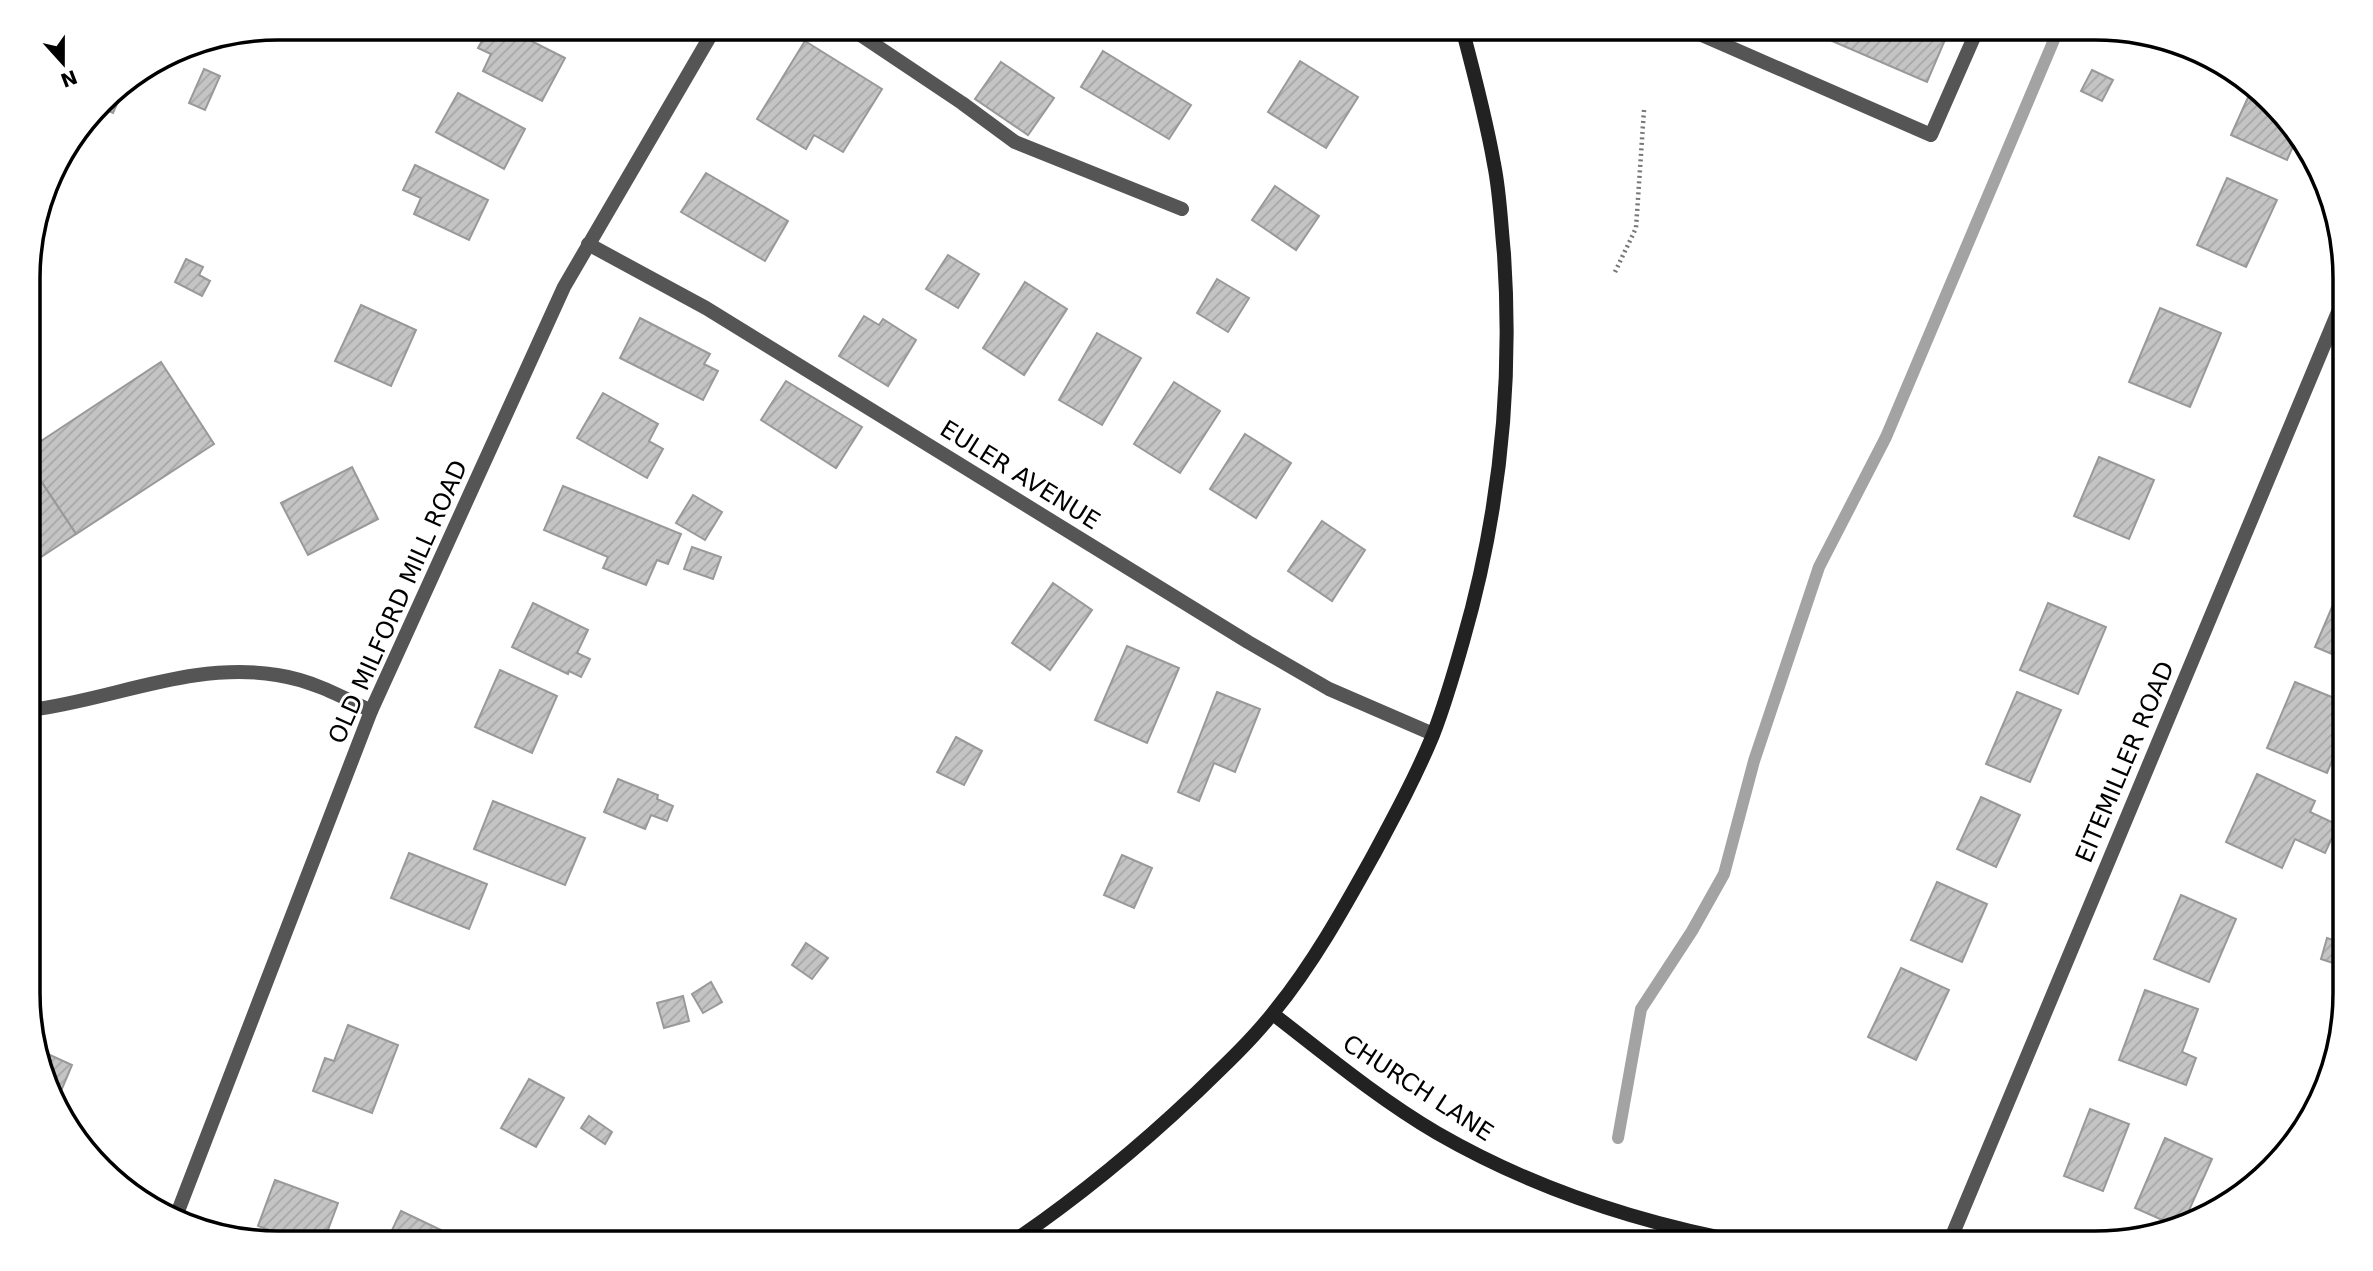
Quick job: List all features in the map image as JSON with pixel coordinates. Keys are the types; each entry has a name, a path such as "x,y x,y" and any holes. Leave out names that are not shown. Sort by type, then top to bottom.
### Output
{"main road":[{"path":"1029,1231 1068,1203 1154,1133 1217,1073 1273,1014 1347,903 1399,807 1433,734 1475,599 1493,515 1503,436 1508,359 1507,299 1495,167 1465,40"},
{"name":"CHURCH LANE","path":"1273,1014 1365,1086 1436,1133 1503,1169 1566,1195 1623,1214 1686,1230"}],"street":[{"name":"OLD MILFORD MILL ROAD","path":"179,1209 371,711 564,288 708,40"},
{"path":"868,40 1015,142 1182,209"},
{"path":"1713,40 1931,135 1973,40"},
{"name":"EULER AVENUE","path":"588,244 706,308 1248,642 1329,689 1433,734"},
{"name":"EITEMILLER ROAD","path":"1954,1230 2333,324"},
{"path":"40,709 177,677 231,672 277,675 322,687 371,711"}],"path":[{"path":"1615,272 1636,228 1644,110"}],"building":[{"path":"482,40 530,40 565,58 542,101 483,71 491,54 478,48"},
{"path":"1830,40 1945,40 1927,82"},
{"path":"805,41 882,89 843,152 814,135 806,149 757,119"},
{"path":"1103,51 1191,105 1169,139 1081,87"},
{"path":"1300,61 1358,97 1326,148 1268,112"},
{"path":"1001,62 1054,98 1028,135 975,99"},
{"path":"204,69 220,76 205,110 189,103"},
{"path":"2092,70 2113,80 2102,101 2081,91"},
{"path":"458,93 525,129 504,169 436,132"},
{"path":"2248,97 2284,133 2293,147 2287,160 2231,135"},
{"path":"415,165 488,200 469,240 414,214 421,198 403,190"},
{"path":"706,173 788,221 765,261 681,212"},
{"path":"2227,178 2277,200 2246,267 2197,245"},
{"path":"1275,186 1319,216 1296,250 1252,220"},
{"path":"948,255 979,274 958,308 926,289"},
{"path":"186,259 203,267 199,275 210,281 202,296 175,282"},
{"path":"1217,279 1249,298 1228,332 1197,313"},
{"path":"1025,282 1067,309 1024,375 983,348"},
{"path":"361,305 416,330 391,386 335,361"},
{"path":"2160,308 2221,333 2190,407 2129,382"},
{"path":"864,316 879,325 883,319 916,340 888,386 839,356"},
{"path":"640,318 710,354 704,364 718,371 703,400 620,358"},
{"path":"1097,333 1141,358 1102,425 1059,400"},
{"path":"161,362 214,444 76,534 41,481 41,441"},
{"path":"786,381 862,427 836,468 761,420"},
{"path":"1174,382 1220,411 1180,473 1134,444"},
{"path":"603,393 658,424 649,441 663,449 647,478 577,438"},
{"path":"1245,434 1291,463 1256,518 1210,489"},
{"path":"2099,457 2154,480 2129,539 2074,516"},
{"path":"352,467 378,519 308,555 281,503"},
{"path":"41,481 76,534 41,557"},
{"path":"563,486 681,534 668,564 657,560 646,585 603,568 608,557 544,530"},
{"path":"693,495 722,512 705,540 676,523"},
{"path":"1322,521 1365,550 1332,601 1288,571"},
{"path":"692,547 721,557 713,579 684,569"},
{"path":"1053,583 1092,610 1050,670 1012,643"},
{"path":"533,603 588,630 577,653 590,659 581,677 569,671 568,674 512,647"},
{"path":"2048,603 2106,627 2078,694 2020,670"},
{"path":"2333,605 2333,654 2315,647"},
{"path":"1127,646 1179,668 1147,743 1095,720"},
{"path":"500,670 557,696 532,753 475,727"},
{"path":"2295,682 2333,698 2333,759 2327,773 2267,748"},
{"path":"1217,692 1260,709 1235,772 1214,763 1199,801 1178,792"},
{"path":"2017,692 2061,710 2030,782 1986,764"},
{"path":"956,737 982,751 964,785 937,772"},
{"path":"2257,774 2315,801 2310,812 2333,823 2333,836 2325,853 2295,839 2282,868 2226,842"},
{"path":"618,779 658,795 657,799 673,806 667,821 651,815 645,829 604,812"},
{"path":"1981,797 2020,815 1996,867 1957,849"},
{"path":"493,801 585,838 565,885 474,849"},
{"path":"409,853 487,884 469,929 391,898"},
{"path":"1122,855 1152,868 1134,908 1104,895"},
{"path":"1937,882 1987,904 1962,962 1911,940"},
{"path":"2181,895 2236,919 2209,982 2154,959"},
{"path":"2327,938 2333,940 2333,963 2321,959"},
{"path":"806,943 828,958 812,979 792,965"},
{"path":"1901,968 1949,990 1916,1060 1868,1037"},
{"path":"711,982 722,1002 703,1013 692,994"},
{"path":"2145,990 2198,1009 2182,1052 2196,1058 2186,1085 2119,1060"},
{"path":"683,996 689,1021 664,1028 657,1003"},
{"path":"348,1025 398,1045 372,1113 313,1091 325,1058 334,1061"},
{"path":"48,1054 72,1065 61,1090"},
{"path":"529,1079 564,1098 536,1147 501,1128"},
{"path":"2090,1109 2129,1124 2103,1191 2064,1176"},
{"path":"589,1116 612,1132 605,1144 581,1128"},
{"path":"2165,1138 2212,1159 2189,1211 2163,1220 2135,1208"},
{"path":"275,1180 338,1203 328,1231 271,1231 258,1226"},
{"path":"401,1211 441,1230 441,1231 392,1231"}],"waterway":[{"path":"1618,1138 1641,1009 1692,931 1724,874 1754,761 1819,567 1886,437 2054,40"}]}
